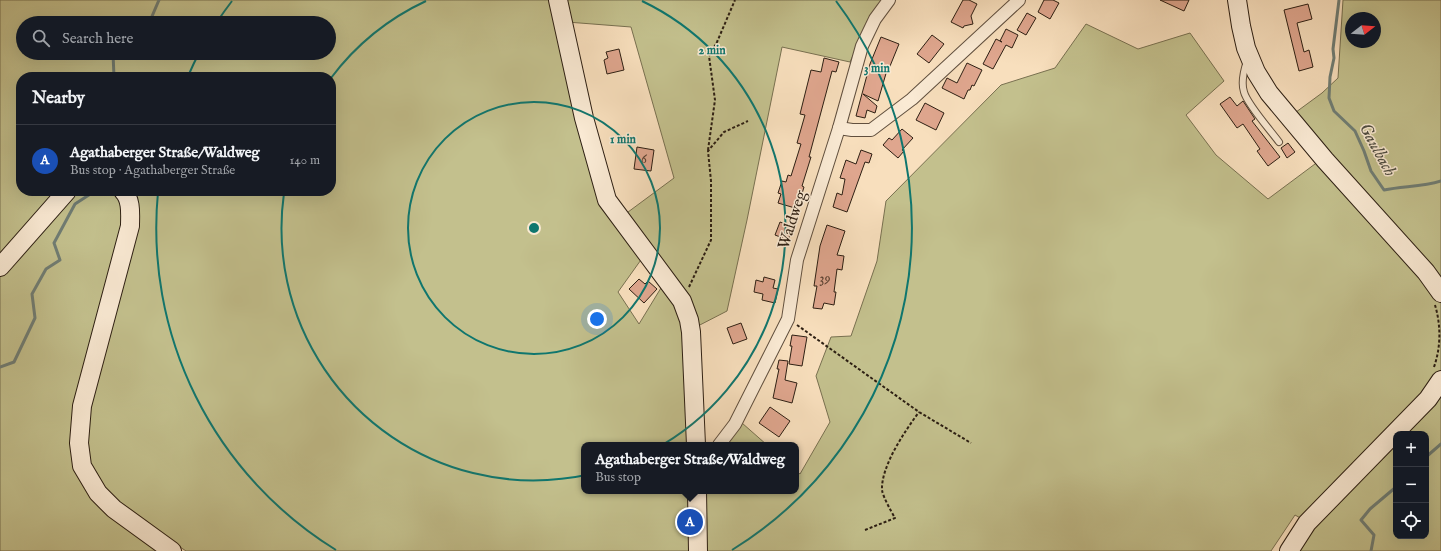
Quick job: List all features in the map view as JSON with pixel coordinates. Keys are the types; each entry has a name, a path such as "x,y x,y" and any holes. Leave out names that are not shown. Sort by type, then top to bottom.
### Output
{"main road":[{"path":"558,0 584,118 607,200 682,301 689,320 691,332 696,442"},
{"path":"1237,0 1241,26 1248,54 1256,72 1269,93 1284,113 1426,272 1438,299"},
{"path":"0,267 63,196"},
{"path":"127,196 131,208 130,226 82,406 79,443 82,466 98,493 114,509 172,551"},
{"path":"1289,551 1307,523 1428,399 1437,374"},
{"path":"697,494 698,551"}],"street":[{"name":"Waldweg","path":"721,442 735,424 788,319 797,260 839,128 862,46 875,19 889,0"},
{"path":"839,128 871,130 912,99 1019,0"}],"lane":[{"path":"1248,54 1243,74 1244,92 1250,103 1279,142"}],"path":[{"path":"682,301 711,240 711,181 708,151 715,100 709,56 717,42 735,0"},
{"path":"708,151 724,132 748,121"},
{"path":"1437,374 1440,336 1438,299"},
{"path":"788,319 920,412 971,443"},
{"path":"865,530 895,518 882,492 884,475 903,434 920,412"}],"shaded area":[{"path":"0,0 552,0 580,120 643,257 618,292 639,324 664,283 684,314 691,442 581,442 581,494 692,494 693,551 186,551 120,506 99,487 88,465 85,441 88,405 132,196 336,196 336,72 16,72 16,196 56,196 0,258"},
{"path":"562,0 882,0 876,7 850,62 782,47 727,311 694,328 624,215 674,178 631,27 567,22"},
{"path":"1343,0 1441,0 1441,551 1296,551 1313,525 1295,515 1271,551 702,551 703,494 799,494 799,473 800,474 830,422 816,376 831,337 851,336 877,261 886,201 1001,85 1055,68 1086,24 1138,49 1190,33 1224,81 1186,115 1216,155 1268,199 1319,161 1292,115 1322,93 1338,78"},
{"path":"72,196 118,196 122,200 124,219 79,472 163,551 0,551 0,277 44,225"},
{"path":"742,423 764,442 727,442"}],"building":[{"path":"963,0 969,0 977,4 971,16 973,24 964,26 963,28 951,22"},
{"path":"1044,0 1053,0 1059,3 1050,19 1038,12"},
{"path":"1160,0 1189,0 1184,11"},
{"path":"1308,4 1312,19 1297,23 1304,52 1309,50 1313,67 1299,71 1284,10"},
{"path":"1027,13 1036,18 1026,35 1017,30"},
{"path":"1006,29 1018,35 1012,48 1006,45 993,69 983,64 996,39 1000,41"},
{"path":"932,35 944,44 929,63 917,54"},
{"path":"881,37 899,44 888,71 887,70 878,101 863,94 877,106 875,113 867,110 865,118 856,116 870,64"},
{"path":"619,49 624,70 607,74 604,60 608,58 606,52"},
{"path":"824,58 839,62 836,72 832,71 809,157 811,157 802,186 804,187 799,204 796,205 795,208 778,203 781,194 778,193 782,181 786,182 788,175 791,176 801,144 797,143 805,115 800,114 811,70 821,72"},
{"path":"967,63 982,70 974,86 972,85 970,90 968,90 964,99 942,88 947,78 957,83"},
{"path":"1230,97 1237,106 1243,101 1255,119 1252,121 1280,157 1268,166 1257,151 1260,149 1243,124 1237,128 1220,104"},
{"path":"925,103 944,113 936,130 916,120"},
{"path":"902,129 913,138 902,150 904,151 898,158 883,145 889,138 892,140"},
{"path":"1288,143 1295,152 1287,158 1281,148"},
{"path":"637,147 654,150 651,171 634,169"},
{"path":"861,150 872,154 869,163 865,162 847,212 833,207 837,193 842,195 845,179 840,178 846,160 856,164"},
{"path":"780,222 793,227 788,240 775,235"},
{"path":"827,225 845,231 837,255 844,256 842,270 837,269 834,305 824,303 822,309 813,308 817,286 814,286 820,246"},
{"path":"764,277 775,280 773,288 778,289 775,303 762,300 763,294 754,292 756,280 763,282"},
{"path":"639,279 645,284 648,281 657,289 644,303 629,289"},
{"path":"741,323 747,339 733,344 727,328"},
{"path":"792,335 807,337 802,366 789,364"},
{"path":"779,360 788,361 785,380 797,383 792,403 773,398 779,369 777,369"},
{"path":"770,407 790,421 779,437 759,423"}],"waterway":[{"path":"152,16 159,0"},
{"name":"Gaulbach","path":"1339,0 1329,98 1334,111 1355,131 1371,171 1384,190 1441,181"},
{"path":"113,60 114,72"},
{"path":"0,367 14,362 35,318 32,294 46,269 60,260 54,243 75,204 87,196"},
{"name":"Gaulbach","path":"1429,454 1441,444"},
{"name":"Gaulbach","path":"1371,551 1374,535 1361,520 1370,509 1393,490"}],"place":[{"name":"Agathaberger Straße/Waldweg","path":"690,522"}]}
